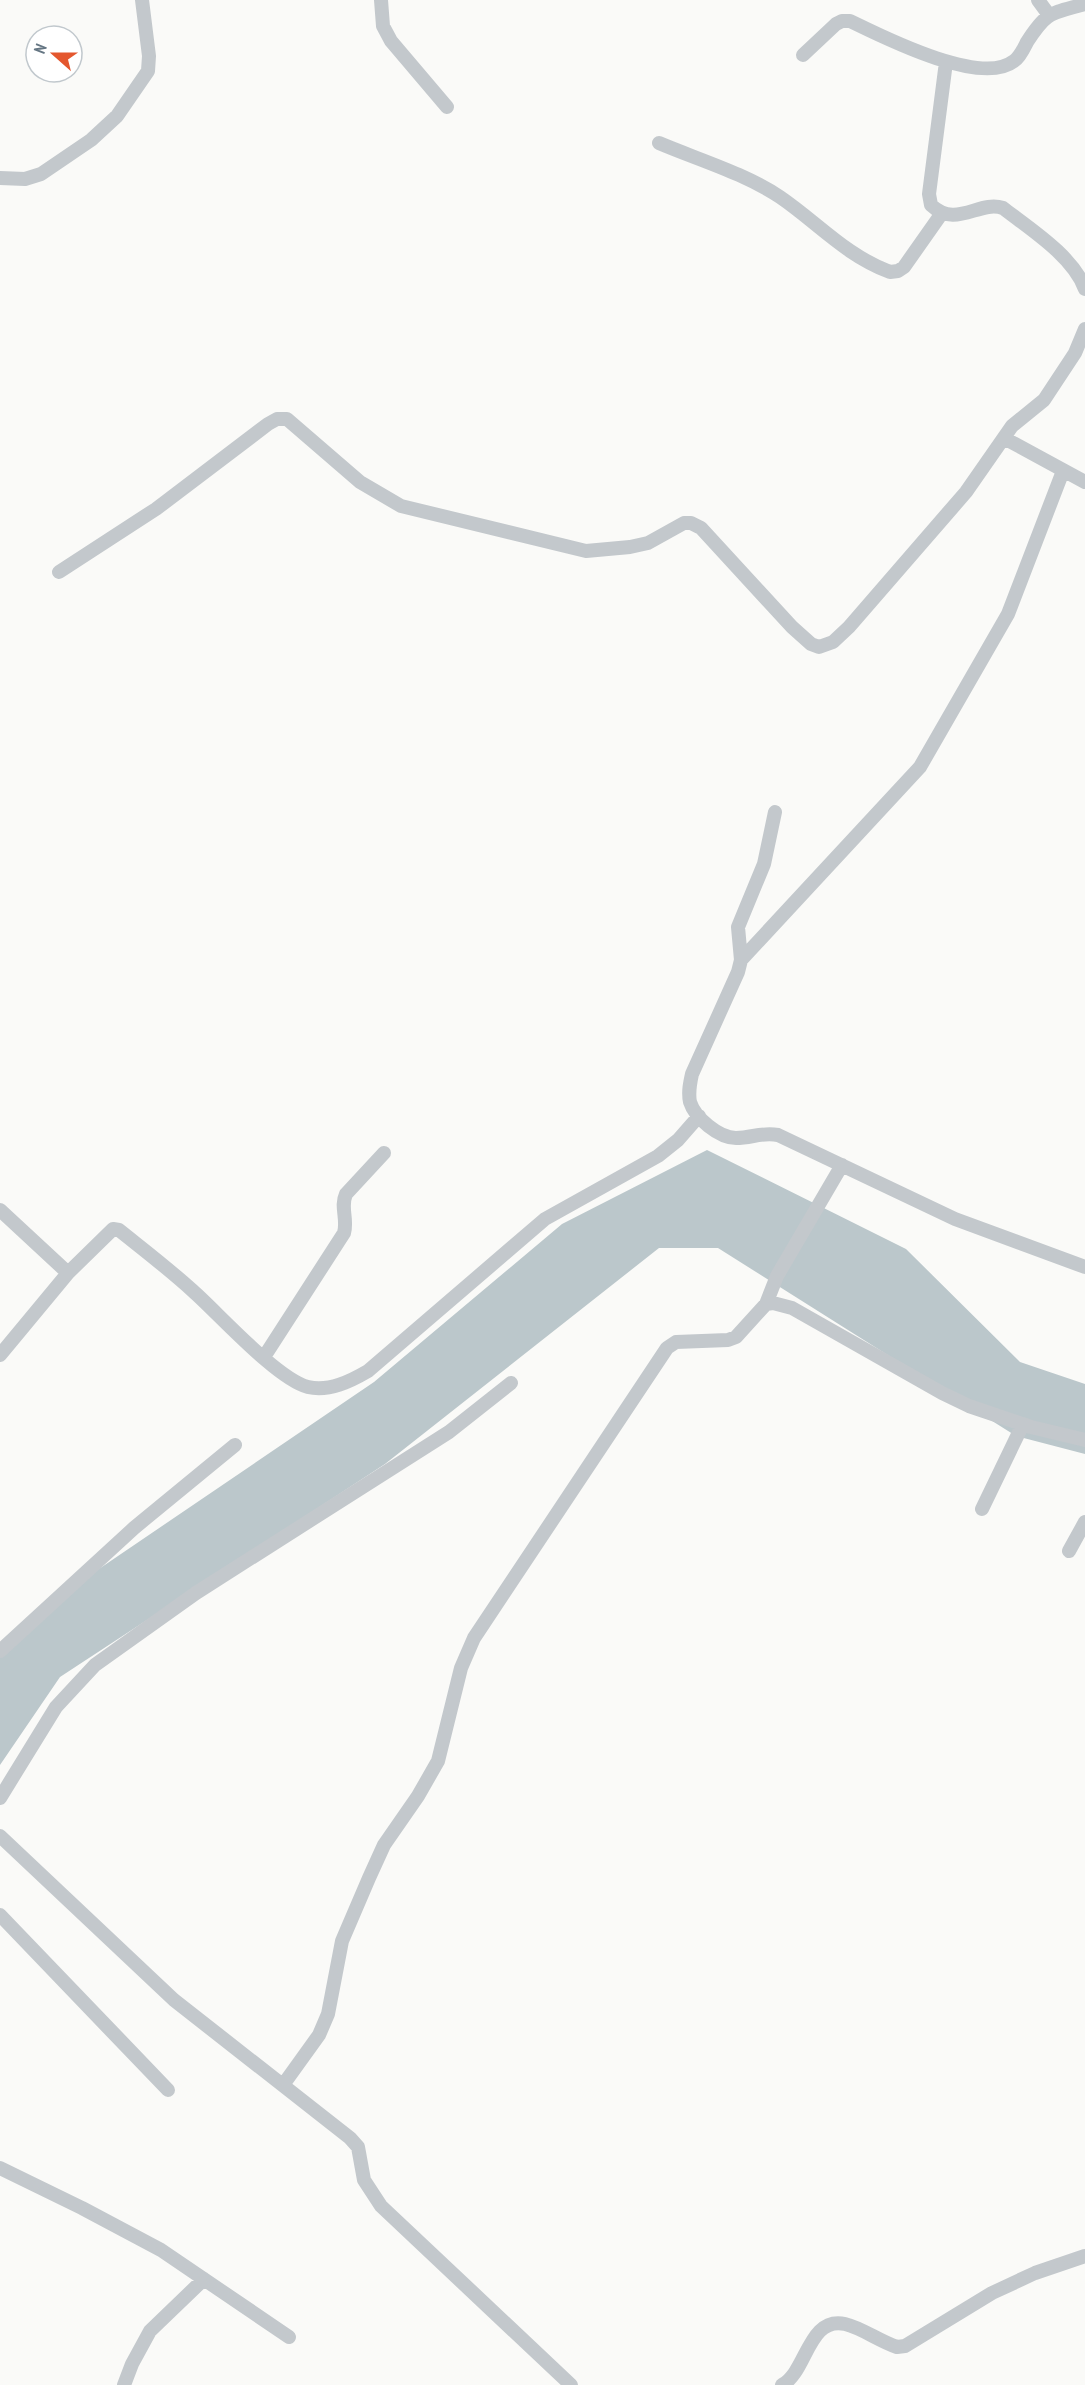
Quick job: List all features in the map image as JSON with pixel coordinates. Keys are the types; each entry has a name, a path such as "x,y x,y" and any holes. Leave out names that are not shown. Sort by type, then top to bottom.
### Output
{"street":[{"path":"0,178 25,179 41,174 91,140 117,116 148,70 149,57 141,7 142,0"},
{"path":"381,0 383,26 391,41 447,107"},
{"path":"1038,0 1049,15"},
{"path":"803,55 836,24 850,21 917,52 946,62 983,68 1001,66 1014,61 1040,22 1049,15 1085,4"},
{"path":"946,62 929,194 931,205 942,213 964,214 994,205 1003,208 1065,259 1077,271 1085,289"},
{"path":"659,143 759,184 782,198 839,245 890,272 904,267 942,213"},
{"path":"59,572 156,509 268,424 277,419 286,419 360,482 401,506 586,551 609,550 648,543 684,523 692,523 701,528 792,627 811,644 819,647 833,642 849,627 966,492 1019,419 1044,400 1075,353 1085,329"},
{"path":"1004,438 1085,482"},
{"path":"1063,471 1008,614 920,767 741,960 692,1074 689,1092 691,1103 699,1116 722,1135 735,1138 765,1133 777,1135 955,1219 1085,1267"},
{"path":"741,960 738,927 764,864 775,812"},
{"path":"0,1355 68,1273 112,1228 119,1230 193,1290 264,1357 305,1386 314,1388 334,1386 352,1381 368,1371 545,1219 658,1156 678,1140 699,1116"},
{"path":"264,1357 344,1233 346,1225 342,1201 346,1194 384,1153"},
{"path":"283,2085 318,2035 328,2014 342,1941 380,1853 438,1761 461,1668 474,1638 667,1348 676,1342 728,1340 736,1337 766,1304 777,1276 842,1165"},
{"path":"0,1210 68,1273"},
{"path":"766,1304 773,1303 792,1308 969,1406 1023,1424 1085,1440"},
{"path":"0,1798 56,1707 95,1665 196,1593 449,1432 511,1383"},
{"path":"982,1509 1023,1424"},
{"path":"0,1651 134,1528 235,1445"},
{"path":"1069,1551 1085,1522"},
{"path":"0,1836 174,2000 358,2147 364,2180 381,2206 571,2385"},
{"path":"0,1915 168,2090"},
{"path":"0,2168 151,2245 289,2337"},
{"path":"782,2385 798,2371 813,2339 822,2329 835,2323 846,2324 897,2347 905,2346 992,2293 1035,2273 1085,2256"},
{"path":"124,2385 132,2364 150,2331 204,2279"}],"shaded area":[{"path":"707,1150 906,1249 1020,1362 1085,1384 1085,1454 1016,1436 718,1248 659,1248 385,1464 60,1677 0,1765 0,1648 40,1609 374,1382 562,1224"}]}
